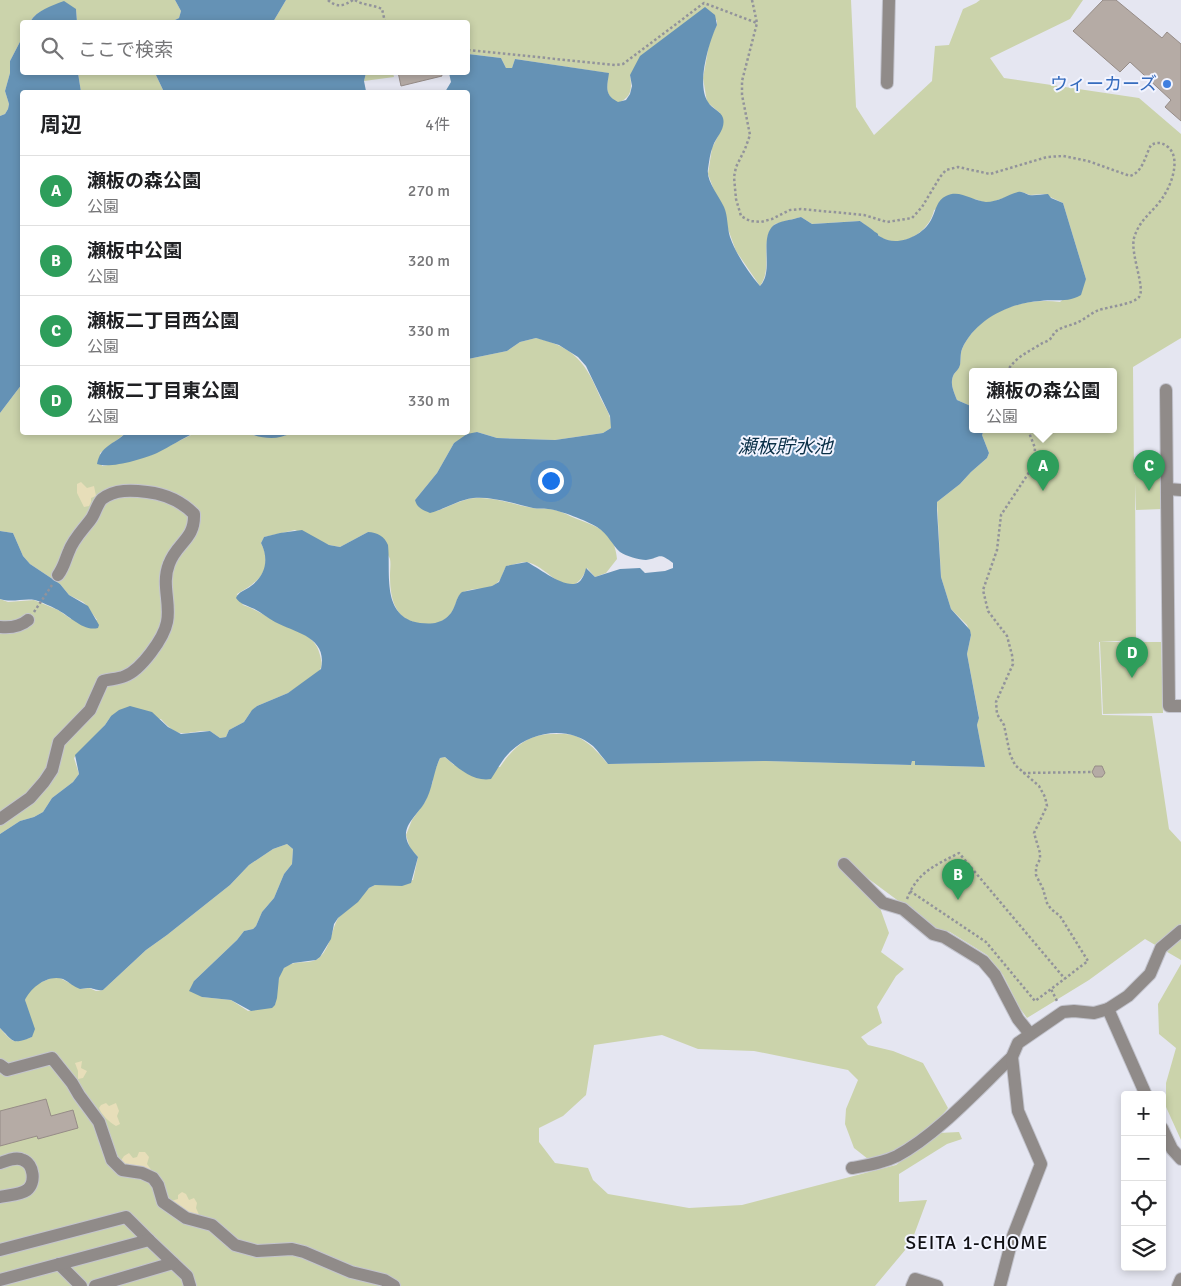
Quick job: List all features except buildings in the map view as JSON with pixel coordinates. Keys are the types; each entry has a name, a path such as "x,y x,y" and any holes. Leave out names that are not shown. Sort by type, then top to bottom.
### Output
{"street":[{"path":"887,83 889,0"},
{"path":"1166,390 1167,426 1175,490 1170,706 1181,706"},
{"path":"1167,426 1181,426"},
{"path":"0,819 30,798 44,782 52,770 59,742 90,710 103,681 126,676 139,668 152,652 167,623 165,588 168,565 177,549 192,533 194,514 174,499 160,494 137,490 119,491 102,500 92,518 75,539 68,551 64,566 58,575"},
{"path":"0,627 9,628 23,625 28,620"},
{"path":"844,864 883,903 903,909 933,934 944,937 983,961 995,975 1018,1019 1030,1034"},
{"path":"852,1168 878,1163 897,1156 939,1127 1012,1058 1018,1043 1063,1012 1094,1013 1108,1009 1128,996 1150,974 1161,948 1181,930"},
{"path":"1108,1009 1144,1091"},
{"path":"0,1065 7,1070 52,1058 99,1122 112,1160 122,1170 142,1173 153,1178 158,1185 163,1202 186,1218 212,1225 235,1245 257,1251 292,1249 304,1252 351,1272 384,1280 394,1286"},
{"path":"1000,1286 1013,1236 1041,1164 1018,1111 1012,1058"},
{"path":"1166,1136 1172,1150 1181,1159"},
{"path":"0,1163 17,1158 25,1160 30,1166 33,1178 32,1185 26,1191 0,1197"},
{"path":"0,1250 126,1217 187,1276 190,1286"},
{"path":"0,1280 149,1240"},
{"path":"95,1286 173,1263"},
{"path":"59,1264 81,1286"},
{"path":"912,1286 915,1279 937,1286"},
{"path":"1178,1286 1181,1279"}],"path":[{"path":"328,0 333,5 340,6 354,0 373,5 382,9 385,20"},
{"path":"752,0 757,23 742,81 742,95 750,135 736,167 734,177 736,200 741,216 750,221 772,220 790,210 864,215 887,222 912,218 922,207 940,176 946,170 958,167 990,174 1047,157 1062,156 1088,162 1130,176 1135,174 1142,166 1150,146 1156,143 1164,144 1173,151 1173,173 1166,193 1138,225 1134,240 1133,251 1141,291 1139,298 1132,302 1097,311 1076,323 1065,326 1055,332 1051,339 1023,354 1009,368"},
{"path":"470,50 615,65 623,64 704,3 757,23"},
{"path":"1029,433 1035,448 1034,462 1024,481 1001,515 997,550 984,590 988,611 1007,636 1012,655 1012,664 996,702 997,714 1004,725 1010,754 1015,765 1039,786 1047,806 1034,833 1040,858 1036,867 1036,875 1047,903 1060,916 1088,961 1050,989 1063,1012"},
{"path":"28,620 58,575"},
{"path":"1023,773 1092,772"},
{"path":"903,909 910,891 927,869 959,853 1065,979"}],"green space":[{"path":"0,0 175,0 181,11 179,18 175,20 77,20 76,9 50,9 44,10 32,20 20,20 20,42 10,61 10,73 5,91 9,104 8,109 5,114 0,116"},
{"path":"286,0 851,0 856,107 874,135 932,81 935,46 949,45 963,9 980,0 1083,0 1070,19 990,58 1004,78 1139,98 1181,134 1181,338 1133,367 1134,474 1163,474 1163,509 1136,510 1135,484 1136,640 1099,642 1102,715 1152,716 1169,829 1181,842 1181,960 1145,939 1089,980 1027,1018 1019,1007 1003,975 987,955 950,932 935,928 862,874 855,884 879,905 889,933 881,952 904,969 896,976 877,1007 882,1023 861,1037 868,1045 893,1051 923,1063 948,1108 934,1125 900,1149 868,1159 854,1148 845,1124 846,1109 858,1080 848,1070 754,1051 698,1049 662,1035 594,1045 586,1095 563,1116 539,1128 539,1142 555,1163 588,1168 593,1180 608,1194 689,1208 742,1205 896,1165 939,1133 959,1132 962,1139 947,1144 899,1174 899,1202 927,1200 911,1243 875,1286 0,1286 0,1028 14,1041 21,1041 32,1037 25,1000 27,993 35,985 51,978 60,978 81,989 103,990 146,950 230,885 249,865 273,849 287,844 293,849 292,864 284,874 274,898 262,912 256,926 253,929 244,931 194,981 202,997 231,1000 248,1011 275,1005 278,981 282,971 292,964 310,962 320,957 329,943 338,918 369,888 375,885 413,880 418,857 410,848 406,835 412,820 425,802 440,758 445,757 454,765 500,767 511,752 531,738 547,734 561,734 571,735 587,742 608,764 766,761 911,765 912,761 915,761 915,765 985,767 977,725 979,717 967,654 971,635 967,625 951,609 941,577 937,502 960,484 987,458 989,453 983,433 1117,433 1117,368 969,368 969,405 957,400 953,391 953,377 960,366 962,349 979,325 1003,310 1017,305 1031,302 1060,302 1086,279 1063,203 1044,194 1030,195 1022,192 992,202 983,202 975,199 934,210 927,225 907,240 890,241 882,238 860,221 812,224 801,217 775,224 767,238 766,271 760,286 736,251 708,174 712,148 719,134 720,113 707,102 703,78 710,39 717,25 717,20 630,75 630,92 623,101 618,103 608,93 608,73 515,59 512,68 506,68 501,58 470,54 470,20 274,20"},
{"path":"78,75 156,75 163,90 81,90"},
{"path":"366,75 394,75 394,77 364,81"},
{"path":"536,338 560,346 578,358 590,376 608,413 611,420 611,428 603,433 555,440 497,438 477,432 454,443 437,473 415,500 437,511 467,499 484,498 560,512 599,528 609,537 616,550 617,559 606,573 595,577 587,568 580,580 573,585 566,585 534,565 521,562 507,566 500,580 494,585 462,593 450,614 440,622 423,624 409,620 394,605 390,583 389,556 368,532 340,547 329,545 295,530 264,537 261,543 266,560 262,574 252,585 237,594 243,605 302,633 313,641 322,663 317,674 288,693 257,706 244,722 229,730 226,737 220,738 210,731 179,733 161,719 111,716 74,758 79,774 73,782 52,798 43,812 20,821 0,834 0,599 8,602 34,600 58,610 71,619 97,620 83,602 69,595 60,584 30,564 23,556 13,533 0,531 0,413 20,387 20,435 123,435 100,453 102,466 151,455 191,435 470,435 470,359 507,351 520,342"},
{"path":"1100,642 1161,642 1163,713 1103,714"},
{"path":"1181,964 1181,1140 1166,1107 1166,1083 1176,1048 1159,1034 1158,1004"}],"sand":[{"path":"81,482 87,488 94,486 96,496 91,498 89,506 84,507 77,493 77,484"},
{"path":"82,1061 81,1068 87,1071 83,1078 78,1079 75,1063"},
{"path":"106,1103 109,1106 116,1103 120,1124 114,1125 102,1113 99,1108"},
{"path":"139,1152 145,1152 149,1157 147,1164 152,1171 156,1172 154,1180 146,1182 141,1177 124,1170 120,1162 124,1156 129,1153 133,1158 137,1157"},
{"path":"182,1192 186,1194 189,1200 194,1198 197,1203 196,1208 200,1217 198,1221 171,1201 178,1199 178,1195"}],"water":[{"path":"175,0 286,0 274,20 175,20 179,18 181,11"},
{"path":"64,1 76,9 77,20 32,20 40,11"},
{"name":"瀬板貯水池","path":"705,7 715,15 717,25 705,64 703,85 708,102 722,116 724,122 711,152 708,174 725,210 729,233 733,243 743,263 760,286 766,272 766,246 769,231 774,225 782,222 801,217 812,224 860,221 879,236 895,241 910,238 923,230 932,218 941,200 951,194 990,202 1018,192 1028,195 1048,194 1051,198 1063,203 1086,279 1081,295 1066,300 1028,302 1005,309 994,315 975,330 968,339 961,351 960,366 954,374 952,381 957,400 969,405 969,433 983,433 989,453 987,458 960,484 937,502 941,577 951,609 970,630 971,635 967,654 979,718 977,725 985,767 915,765 915,761 912,761 911,765 766,761 608,764 593,746 574,735 563,733 541,735 520,744 505,757 491,779 472,776 445,757 440,758 428,797 410,822 406,831 408,842 418,857 411,883 402,886 375,885 369,888 358,902 338,918 334,924 331,939 320,957 316,960 293,963 284,968 279,978 275,1005 272,1008 251,1011 231,1000 202,997 189,991 194,981 244,931 253,929 256,926 262,912 274,898 284,874 292,864 293,849 287,844 273,849 249,865 230,885 146,950 103,990 80,989 63,979 57,978 46,980 36,986 25,1000 35,1029 32,1037 21,1041 14,1041 0,1028 0,834 20,821 43,812 52,798 73,782 79,774 75,755 105,725 111,716 119,710 130,706 152,712 168,727 181,734 210,731 220,738 226,737 229,730 244,722 257,706 288,693 321,669 322,658 320,650 315,643 301,633 275,622 241,603 236,598 256,582 263,572 265,555 261,543 264,537 302,530 329,545 340,547 368,532 383,537 388,545 389,581 394,603 399,612 408,619 420,623 443,620 450,615 462,592 492,586 499,582 506,566 527,562 553,578 568,584 579,582 586,568 595,577 620,569 640,568 645,573 665,571 673,568 673,563 662,556 643,560 620,552 605,533 597,527 559,511 533,508 496,499 473,498 430,513 419,507 415,500 437,473 454,443 466,435 477,432 497,438 555,440 603,433 611,428 610,416 586,366 578,357 559,345 536,338 520,342 507,351 470,359 470,90 446,90 451,82 449,75 470,75 470,54 501,58 506,68 512,68 515,59 609,73 608,93 618,102 626,100 630,94 632,86 630,75 640,56"},
{"path":"20,42 20,75 78,75 81,90 20,90 20,387 0,413 0,116 5,114 9,104 5,91 10,73 10,61"},
{"path":"156,75 366,75 364,81 366,90 163,90"},
{"path":"123,435 190,435 157,453 127,463 97,464 101,453"},
{"path":"254,435 287,435 269,438"},
{"path":"0,531 13,533 23,556 30,564 60,584 69,595 88,606 99,625 98,628 87,628 56,609 35,600 9,601 0,599"}],"place":[{"name":"ウィーカーズ","path":"1167,84"},
{"name":"瀬板の森公園","path":"1043,491"},
{"name":"瀬板二丁目西公園","path":"1149,491"},
{"name":"瀬板二丁目東公園","path":"1132,678"},
{"name":"瀬板中公園","path":"958,900"}],"district":[{"name":"SEITA 1-CHOME","path":"977,1242"}]}
